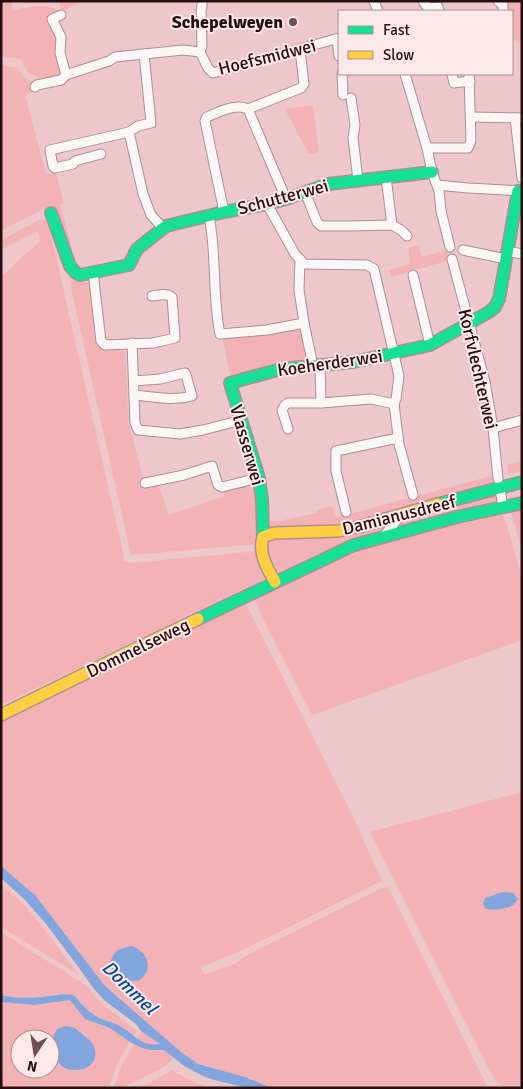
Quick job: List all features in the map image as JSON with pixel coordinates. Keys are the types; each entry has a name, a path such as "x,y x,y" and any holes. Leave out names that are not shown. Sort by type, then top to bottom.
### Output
{"street":[{"path":"200,52 202,46 200,11 202,1"},
{"path":"422,1 428,8 438,7 439,10"},
{"path":"61,15 52,19 61,37 60,53 66,76"},
{"name":"Hoefsmidwei","path":"35,87 61,80 66,76 109,61 115,57 183,50 200,52 208,68 213,73 338,39"},
{"path":"248,109 301,88 304,84 300,50"},
{"path":"101,154 55,168 50,150 129,132 138,126 151,123 144,54"},
{"path":"342,75 355,125 353,138 358,180"},
{"path":"405,75 439,191 441,212 450,247"},
{"path":"427,148 468,148 471,141 469,77 454,82 452,75"},
{"path":"224,212 205,121 206,117 234,107 242,106 248,109 286,199"},
{"path":"471,117 518,118 522,178"},
{"path":"51,213 70,266 80,275 129,265 137,249 163,228 151,215 143,194 129,132"},
{"name":"Schutterwei","path":"163,228 224,212 286,199 328,184 432,172"},
{"path":"386,177 392,225"},
{"path":"437,185 520,191"},
{"name":"Koeherderwei","path":"230,383 281,369 354,362 430,345 489,312 495,307 499,299 520,191"},
{"path":"305,192 317,222 322,226 392,225 407,236"},
{"path":"267,204 295,254 304,264 367,265 374,269 399,376 394,404 399,444 413,496"},
{"path":"209,216 213,235 216,299 220,334 267,330 304,323"},
{"path":"463,250 507,255 522,254"},
{"path":"300,259 299,290 304,323 316,366 321,403"},
{"name":"Korfvlechterwei","path":"452,259 485,382 503,507"},
{"path":"93,272 101,341 105,345 153,343 175,338 172,297 164,294 152,296"},
{"path":"413,275 430,345"},
{"path":"132,344 135,423 138,430 180,434 242,420"},
{"path":"134,381 160,379 185,373 192,396 172,399 134,395"},
{"name":"Vlasserwei","path":"230,383 259,478 262,499 263,537"},
{"path":"288,429 282,410 288,403 321,403 371,399 394,404"},
{"path":"493,428 522,420"},
{"path":"346,512 336,470 336,451 398,438"},
{"path":"145,483 184,475 212,466 218,485 222,487 259,478"},
{"name":"Damianusdreef","path":"263,537 274,533 338,531 362,526 499,484 522,482"},
{"name":"Dommelseweg","path":"1,715 354,545 457,516 522,503"},
{"path":"383,537 402,514"},
{"path":"263,537 261,549 275,582"}],"shaded area":[{"path":"1,1 11,1 13,11 41,6 56,9 57,52 60,76 40,78 28,73 21,59 1,57"},
{"path":"58,1 81,1 62,12"},
{"path":"506,1 522,1 522,45 513,35 513,10 508,10"},
{"path":"1,65 18,68 23,77 34,82 37,90 25,95 46,174 56,172 64,204 60,205 71,243 63,246 51,205 1,231"},
{"path":"313,105 319,152 309,154 285,109"},
{"path":"41,219 47,221 57,261 124,557 123,560 132,563 259,551 266,578 1,705 1,277 40,241 37,231 1,250 1,240"},
{"path":"419,246 422,257 447,250 450,260 391,277 389,270 410,264 409,248"},
{"path":"73,279 91,284 91,296 100,348 125,351 129,430 145,486 158,484 169,515 225,496 223,491 255,484 258,544 131,555 72,292 71,284"},
{"path":"301,326 308,362 233,377 230,375 223,340"},
{"path":"522,461 522,471 508,474 507,465"},
{"path":"495,475 496,484 348,524 271,529 267,524 267,521 279,521 317,513 318,510 333,506 336,517 346,515"},
{"path":"497,494 498,499 493,503 282,572 278,571 267,546 270,540"},
{"path":"522,505 522,552 511,512"},
{"path":"501,511 508,528 522,579 522,640 312,715 254,599 360,547"},
{"path":"245,602 353,817 382,881 241,951 200,966 205,975 235,964 245,956 382,888 388,887 488,1088 272,1088 245,1077 198,1064 181,1052 105,986 35,895 1,866 1,716"},
{"path":"522,792 522,1088 513,1088 502,1086 493,1077 370,832"},
{"path":"1,884 23,904 42,926 79,975 1,927"},
{"path":"1,932 85,985 101,1003 137,1031 134,1036 118,1025 95,1016 80,1001 57,994 20,998 1,995"},
{"path":"70,999 85,1019 110,1028 130,1042 117,1064 109,1086 104,1088 1,1088 1,1002 34,1005","holes":["77,1028 90,1039 95,1052 92,1064"]},
{"path":"142,1031 160,1044 148,1044 137,1040"},
{"path":"134,1044 149,1049 164,1050 174,1058 162,1068 122,1088 113,1088 122,1066"},
{"path":"172,1070 185,1078 209,1088 140,1088"}],"water":[{"path":"1,866 35,895 105,986 181,1052 198,1064 245,1077 272,1088 247,1088 203,1076 184,1066 164,1050 142,1048 110,1028 85,1019 70,1000 34,1005 1,1002 1,995 25,998 73,995 87,1010 96,1016 124,1028 142,1041 160,1044 141,1031 136,1024 104,1000 94,989 46,924 25,900 1,878"},
{"path":"503,892 513,893 518,899 508,907 486,909 483,904 485,898"},
{"path":"131,946 143,953 147,960 148,969 140,980 130,981 122,979 110,966 116,952"},
{"path":"66,1026 73,1028 91,1042 95,1053 95,1059 92,1064 82,1070 74,1070 63,1067 60,1064 60,1029 57,1029"}],"traffic: fast":[{"path":"51,213 70,266 80,275 129,265 137,249 166,226 267,204 328,184 432,172"},
{"path":"263,537 262,499 259,478 230,383 281,369 353,362 430,345 489,312 495,307 499,299 518,191"},
{"path":"438,504 522,482"},
{"path":"198,619 354,545 457,517 522,503"}],"traffic: slow":[{"path":"275,582 262,555 263,537 274,533 338,531 438,504"},
{"path":"1,715 198,619"}],"place":[{"name":"Schepelweyen","path":"293,22"}],"water label":[{"name":"Dommel","path":"130,987"}]}
